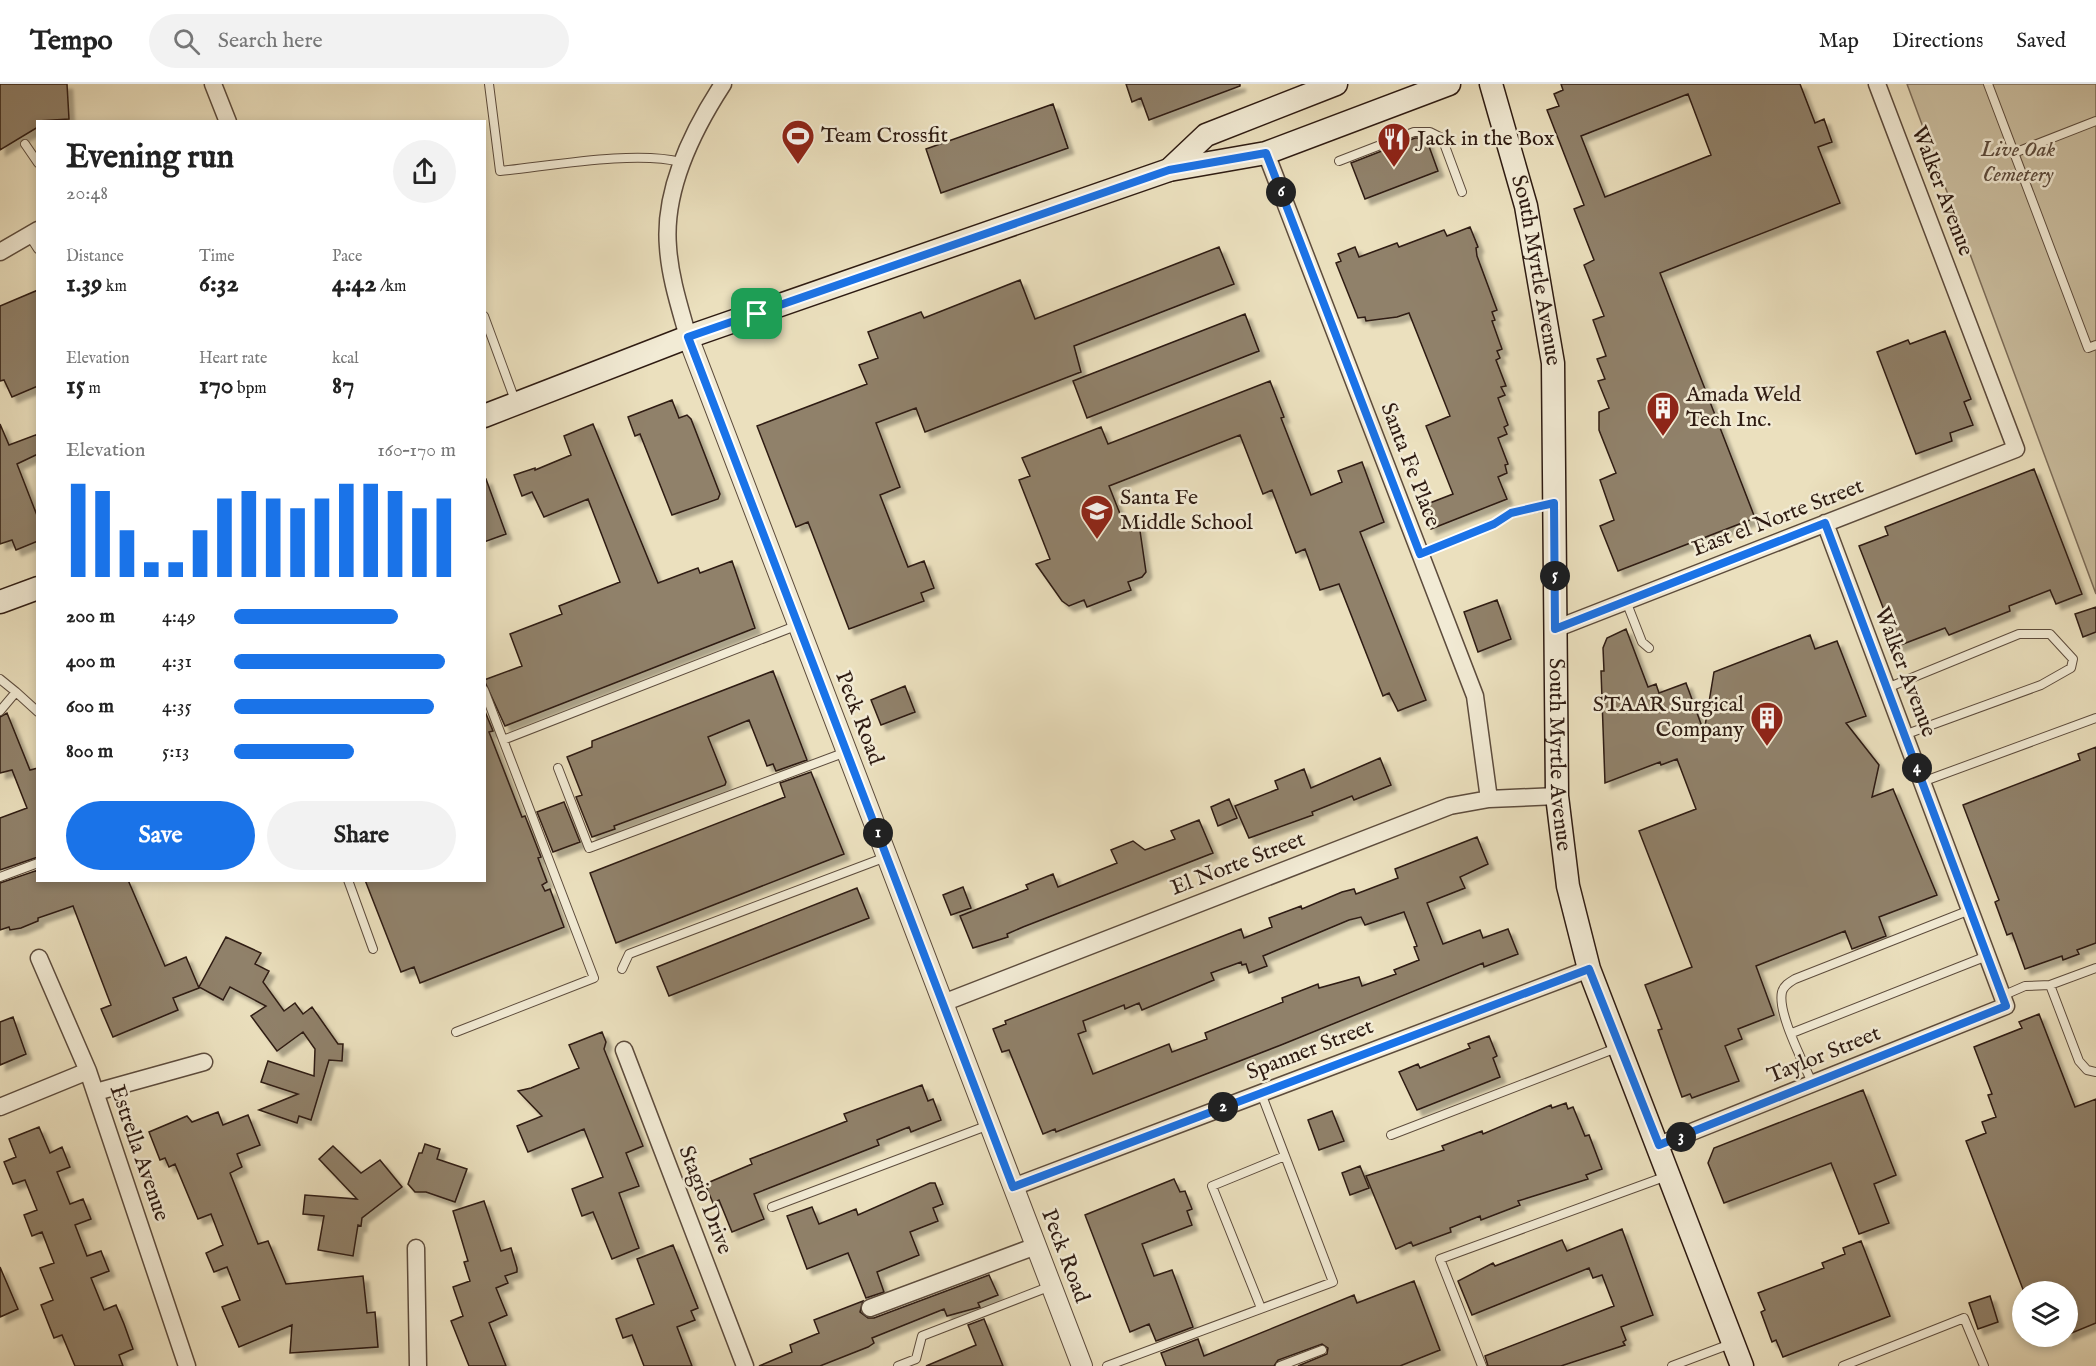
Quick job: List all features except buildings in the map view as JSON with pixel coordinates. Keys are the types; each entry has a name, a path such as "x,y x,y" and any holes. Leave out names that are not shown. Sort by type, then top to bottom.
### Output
{"main road":[{"path":"1169,170 1206,135 1336,84"},
{"path":"486,415 688,337 1169,170 1266,153 1449,84"},
{"name":"South Myrtle Avenue","path":"1491,84 1526,206 1553,363 1557,796 1568,886 1589,969 1659,1145 1742,1366"},
{"path":"0,602 36,590"}],"street":[{"path":"213,84 224,120"},
{"name":"Peck Road","path":"723,84 696,126 681,162 671,206 667,245 674,286 688,337 1082,1366"},
{"name":"Walker Avenue","path":"1877,84 2016,449"},
{"name":"Santa Fe Place","path":"1266,153 1475,696 1489,799"},
{"path":"0,252 35,238"},
{"name":"East el Norte Street","path":"1555,629 2016,449"},
{"name":"Walker Avenue","path":"1825,523 2004,1001"},
{"name":"El Norte Street","path":"943,1003 1439,810 1489,799 1557,796"},
{"name":"Estrella Avenue","path":"39,958 96,1092 187,1366"},
{"name":"Spanner Street","path":"1013,1187 1589,969"},
{"name":"Taylor Street","path":"1659,1145 2004,1001"},
{"name":"Stagio Drive","path":"624,1050 745,1366"},
{"path":"96,1092 204,1062"},
{"path":"0,1107 88,1071"},
{"path":"870,1308 1035,1246"},
{"path":"416,1248 418,1366"}],"lane":[{"path":"489,84 500,171 638,158 662,157 681,162"},
{"path":"1988,84 2088,348 2096,345"},
{"path":"2014,153 2096,121"},
{"path":"1339,162 1414,132 1430,132 1442,138 1462,192"},
{"path":"25,144 36,160"},
{"path":"486,322 516,404"},
{"path":"1420,554 1494,524 1511,513 1554,503"},
{"path":"1626,601 1642,642 1649,648"},
{"path":"503,740 798,625"},
{"path":"1887,688 2019,634 2050,634 2073,659 2071,668 2041,685 1904,735"},
{"path":"0,679 36,710"},
{"path":"0,711 16,692"},
{"path":"456,1032 594,978 486,700"},
{"path":"1922,782 2096,718"},
{"path":"558,768 589,848 846,752"},
{"path":"622,969 629,954 886,857"},
{"path":"0,877 36,864"},
{"path":"349,882 373,950"},
{"path":"1812,1083 1792,1033 1782,999 1785,986 1795,979 1970,910"},
{"path":"1792,1033 1988,956"},
{"path":"2004,1001 2025,986 2050,984 2096,968"},
{"path":"2050,984 2079,1061 2087,1070 2096,1072"},
{"path":"1391,1136 1619,1047"},
{"path":"1107,1366 1333,1282 1261,1093"},
{"path":"772,1207 989,1124"},
{"path":"1261,1308 1212,1186 1285,1156"},
{"path":"1482,1366 1440,1259 1670,1175"},
{"path":"898,1366 916,1359 922,1336 1052,1286"},
{"path":"1843,1366 1964,1317 1984,1366"},
{"path":"1672,1366 1733,1343"},
{"path":"1280,1366 1322,1350"}],"green space":[{"name":"Live Oak Cemetery","path":"1907,84 2096,84 2096,594"}],"place":[{"name":"Team Crossfit","path":"798,165"},
{"name":"Jack in the Box","path":"1394,168"},
{"name":"Amada Weld Tech Inc.","path":"1663,437"},
{"name":"Santa Fe Middle School","path":"1097,540"},
{"name":"STAAR Surgical Company","path":"1767,747"}],"route":[{"path":"1266,153 1420,554 1494,524 1511,513 1554,503 1555,629 1825,523 2006,1006 1659,1145 1589,969 1013,1187 688,337 757,314 1169,170 1266,153"}]}
